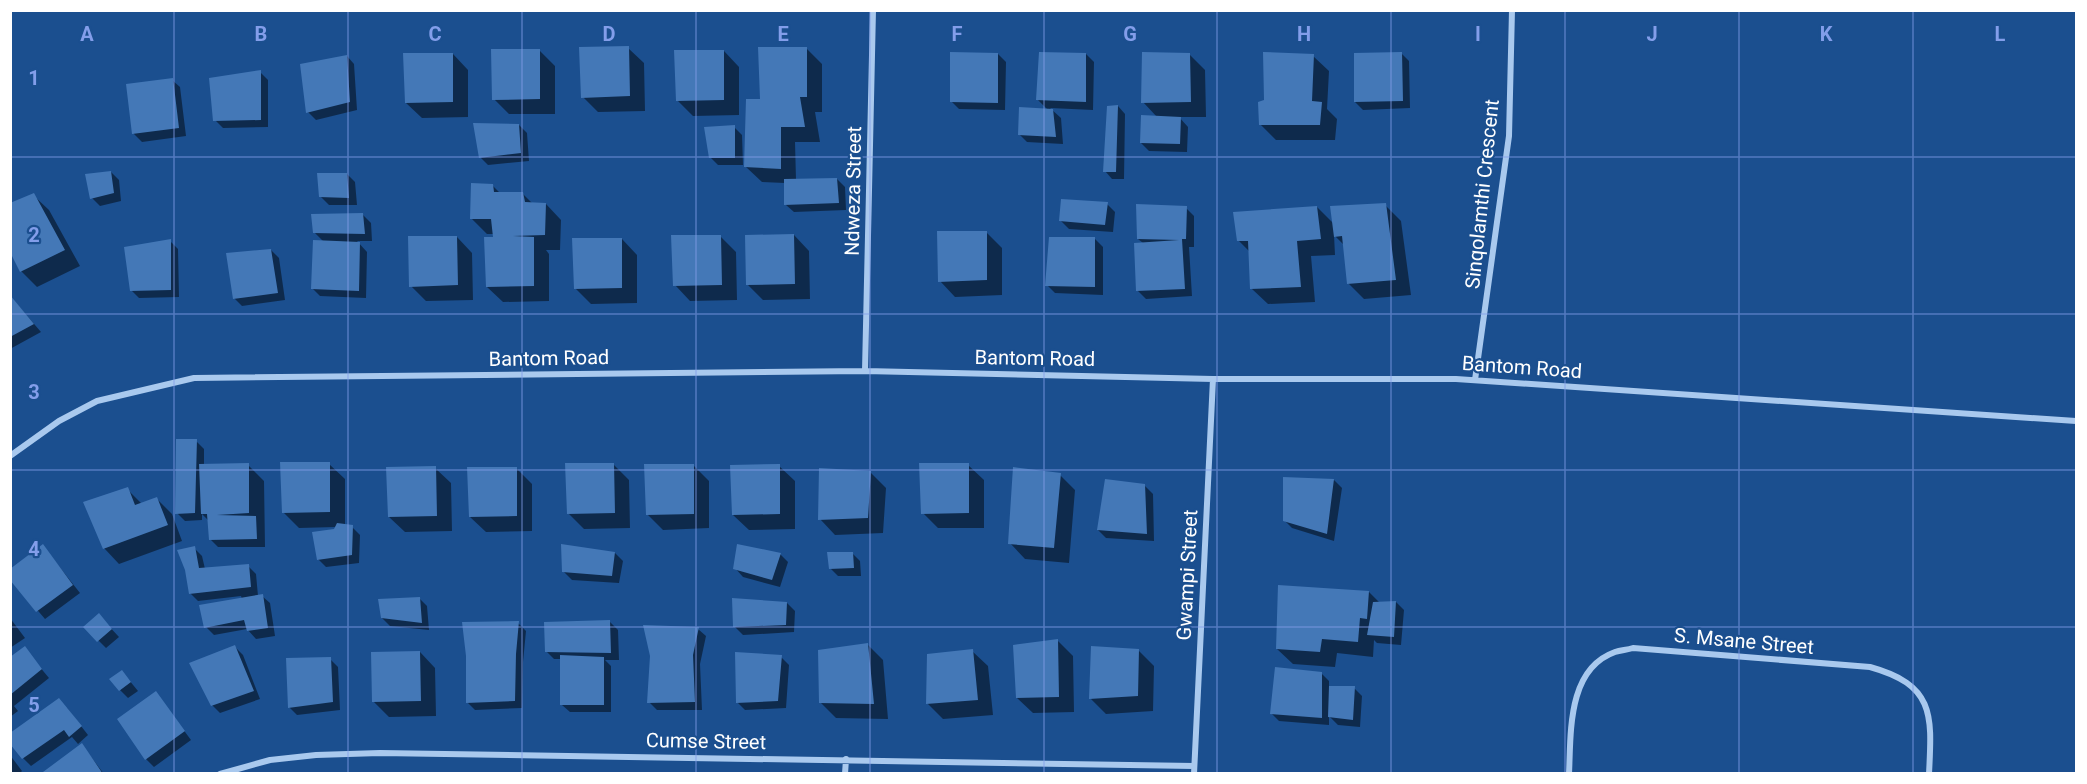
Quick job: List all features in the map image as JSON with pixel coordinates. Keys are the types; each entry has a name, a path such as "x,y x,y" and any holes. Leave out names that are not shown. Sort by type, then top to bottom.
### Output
{"street":[{"name":"Ndweza Street","path":"865,371 873,10"},
{"name":"Sinqolamthi Crescent","path":"1475,380 1509,136 1512,10"},
{"name":"Bantom Road","path":"10,456 58,421 97,401 194,378 865,371 1213,379 1475,380 2076,421"},
{"name":"Gwampi Street","path":"1194,774 1213,379"},
{"name":"S. Msane Street","path":"1569,774 1571,724 1576,695 1586,675 1599,661 1614,652 1633,648 1870,667 1893,673 1909,683 1921,696 1928,713 1931,733 1929,774"},
{"name":"Cumse Street","path":"220,774 270,760 316,755 380,753 1194,766"},
{"path":"845,774 846,759"}],"building":[{"path":"629,46 630,96 581,98 579,47"},
{"path":"758,47 807,47 807,97 800,97 805,127 781,127 781,169 744,167 746,99 760,99"},
{"path":"491,49 540,49 540,99 492,100"},
{"path":"674,50 724,50 724,100 676,101"},
{"path":"950,52 998,53 998,103 950,102"},
{"path":"1039,52 1086,53 1086,102 1036,100"},
{"path":"1142,52 1190,53 1191,102 1141,103"},
{"path":"1263,52 1314,54 1312,101 1322,102 1320,125 1259,125 1258,102 1264,100"},
{"path":"1402,52 1403,101 1354,102 1354,53"},
{"path":"403,53 453,53 453,102 405,103"},
{"path":"347,55 350,102 306,113 300,64"},
{"path":"261,70 261,120 213,121 209,78"},
{"path":"173,78 179,128 132,134 126,84"},
{"path":"1118,105 1116,172 1103,172 1107,106"},
{"path":"1019,107 1053,109 1056,137 1018,135"},
{"path":"1141,115 1181,117 1180,144 1140,143"},
{"path":"473,123 519,124 521,153 479,158"},
{"path":"735,125 735,158 709,158 704,127"},
{"path":"111,171 114,193 90,199 85,174"},
{"path":"317,173 347,173 349,198 319,197"},
{"path":"837,178 839,203 784,205 784,179"},
{"path":"471,183 493,184 494,192 523,192 525,202 546,203 545,235 513,236 534,237 534,286 486,287 484,237 493,237 491,219 470,219"},
{"path":"34,193 65,250 20,272 10,252 10,203"},
{"path":"1061,199 1108,202 1105,225 1059,221"},
{"path":"1386,203 1396,280 1347,284 1342,236 1334,237 1330,206"},
{"path":"1136,204 1187,206 1186,239 1182,239 1185,289 1136,291 1134,243 1179,240 1137,239"},
{"path":"1317,206 1321,239 1297,241 1301,287 1250,289 1248,241 1237,241 1233,212"},
{"path":"363,213 365,234 313,233 311,214"},
{"path":"937,231 987,231 987,280 938,282"},
{"path":"794,234 795,284 746,285 745,235"},
{"path":"671,235 721,235 722,285 673,286"},
{"path":"408,236 457,236 458,285 409,287"},
{"path":"1049,237 1095,237 1095,287 1045,286"},
{"path":"572,238 622,238 622,288 574,289"},
{"path":"171,239 171,290 130,291 124,247"},
{"path":"313,240 360,242 359,291 311,289"},
{"path":"271,249 278,293 233,299 226,253"},
{"path":"10,295 34,324 10,337"},
{"path":"176,439 197,439 195,513 175,514"},
{"path":"280,462 330,462 330,512 282,513"},
{"path":"249,463 249,513 217,515 256,516 257,539 209,540 207,514 201,514 199,464"},
{"path":"565,463 614,463 615,513 567,514"},
{"path":"919,463 969,463 969,513 921,514"},
{"path":"644,464 694,464 694,514 646,515"},
{"path":"780,464 780,514 732,515 730,465"},
{"path":"436,466 437,516 388,517 386,467"},
{"path":"467,467 517,467 517,516 469,517"},
{"path":"1013,467 1061,473 1054,548 1008,544"},
{"path":"819,468 871,471 868,518 818,520"},
{"path":"1283,477 1334,479 1327,534 1283,521"},
{"path":"1105,479 1145,484 1147,534 1097,530"},
{"path":"128,487 135,505 157,497 168,525 103,549 83,502"},
{"path":"337,523 353,525 352,555 317,560 312,532 334,529"},
{"path":"43,544 73,585 36,612 10,580 10,569"},
{"path":"561,544 615,552 612,576 562,572"},
{"path":"737,544 781,553 772,580 733,569"},
{"path":"195,546 199,568 249,564 251,587 189,594 185,570 177,550"},
{"path":"827,552 853,552 854,568 829,569"},
{"path":"1278,585 1369,591 1367,619 1360,618 1358,642 1322,639 1320,652 1276,649"},
{"path":"263,594 268,628 247,631 244,620 204,628 199,605"},
{"path":"420,597 422,623 381,618 378,599"},
{"path":"732,598 787,602 786,625 733,627"},
{"path":"1396,601 1394,637 1367,635 1373,602"},
{"path":"99,613 112,629 97,642 83,627"},
{"path":"610,620 611,653 545,652 544,622"},
{"path":"519,621 515,701 466,703 466,656 462,622"},
{"path":"643,625 699,627 693,655 695,702 647,703 650,656"},
{"path":"1058,639 1059,697 1016,698 1013,645"},
{"path":"868,643 874,704 819,703 818,650"},
{"path":"235,645 254,691 211,706 189,663"},
{"path":"25,646 42,669 10,695 10,657"},
{"path":"1091,646 1139,649 1138,696 1089,699"},
{"path":"973,649 978,700 926,704 927,654"},
{"path":"420,651 421,701 372,702 371,652"},
{"path":"735,652 782,655 778,701 736,703"},
{"path":"560,655 604,657 604,705 560,705"},
{"path":"331,657 333,702 288,708 286,658"},
{"path":"1275,667 1322,672 1322,718 1270,714"},
{"path":"122,670 131,682 119,691 109,679"},
{"path":"1329,686 1355,686 1353,720 1328,717"},
{"path":"156,691 185,731 145,760 117,719"},
{"path":"59,698 82,726 69,737 64,730 22,759 10,744 10,733"},
{"path":"82,743 103,774 43,772"}]}
